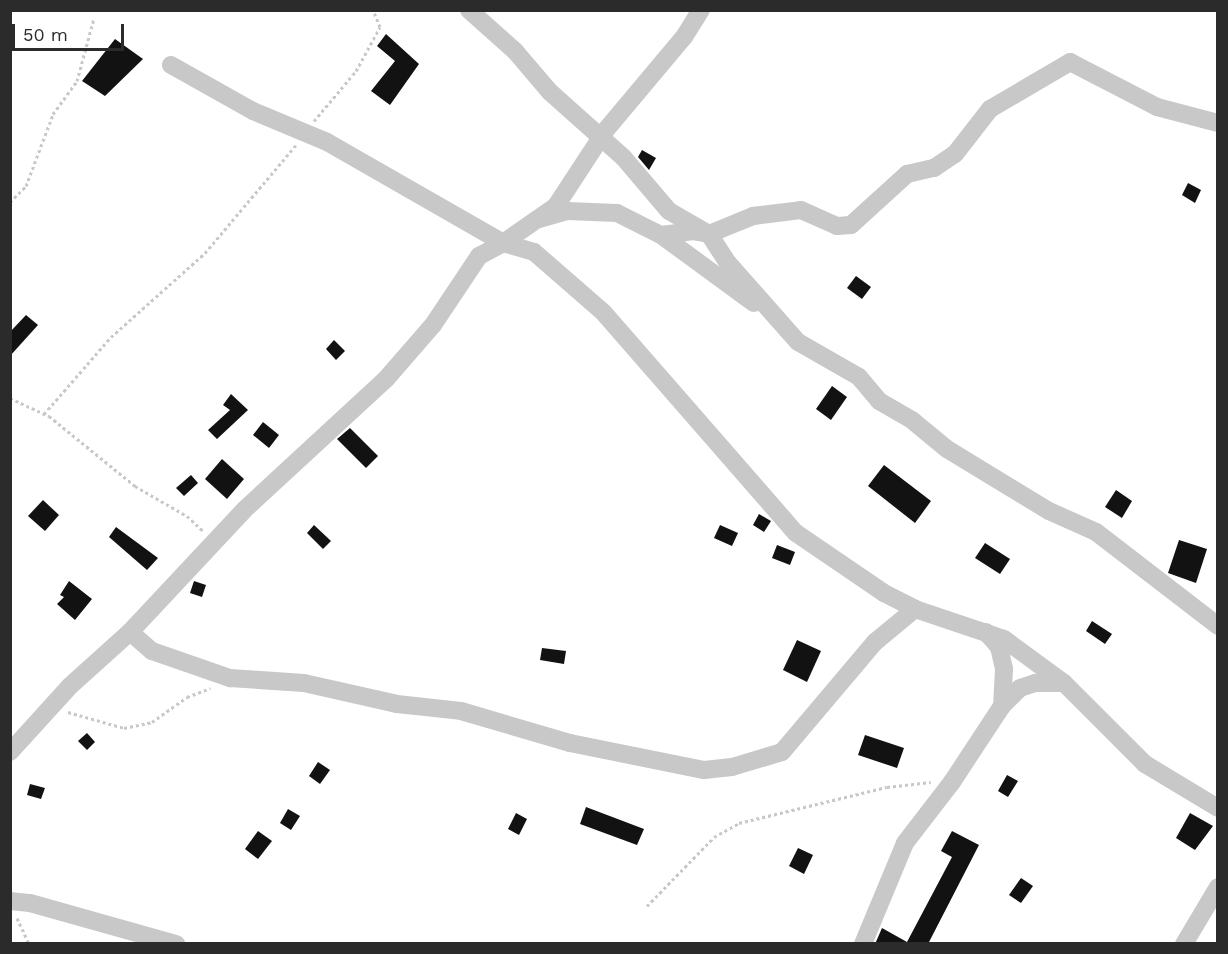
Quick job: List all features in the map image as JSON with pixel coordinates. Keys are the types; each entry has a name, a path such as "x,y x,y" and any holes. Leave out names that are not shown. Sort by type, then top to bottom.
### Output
{"street":[{"path":"470,10 515,51 550,92 601,137 669,212 709,234 728,263 798,342 859,377 879,401 913,421 947,449 1049,512 1096,532 1218,626"},
{"path":"10,752 53,705 130,632 214,542 393,371 433,325 479,256 503,243 556,206 601,137 684,37 701,10"},
{"path":"661,235 692,231 709,234 776,211 801,210 837,226 851,225 907,174 934,168 955,154 990,109 1070,62 1157,107 1218,123"},
{"path":"171,65 224,96 305,131 503,243 534,252 603,312 796,533 884,593 915,609 1004,639 1064,683 1145,764 1218,808"},
{"path":"539,219 567,211 617,213 661,235 775,318"},
{"path":"130,632 152,651 241,679 304,683 388,703 461,711 570,743 704,770 732,767 782,752 875,642 915,609"},
{"path":"986,632 999,647 1004,669 1002,706"},
{"path":"863,944 905,843 952,782 1002,706 1020,688 1035,683 1064,683"},
{"path":"1184,944 1218,887"},
{"path":"13,908 30,903 176,944"}],"path":[{"path":"44,414 111,336 204,253 275,175 305,131 360,62 380,27 373,10"},
{"path":"10,202 26,186 53,114 77,81 94,18"},
{"path":"10,398 44,414 135,486 187,516 214,542"},
{"path":"53,705 99,724 124,728 152,722 187,697 241,679"},
{"path":"647,906 714,837 739,823 887,787 913,787 946,779 952,782"},
{"path":"13,908 29,944"}],"building":[{"path":"386,34 419,64 390,105 371,91 395,61 377,46"},
{"path":"115,39 143,59 105,96 82,81"},
{"path":"642,150 656,158 649,170 638,157"},
{"path":"1188,183 1201,190 1195,203 1182,195"},
{"path":"856,276 871,287 862,299 847,288"},
{"path":"26,315 38,325 10,356 10,332"},
{"path":"334,340 345,351 336,360 326,349"},
{"path":"832,386 847,397 831,420 816,409"},
{"path":"231,394 248,410 217,439 208,430 230,410 223,405"},
{"path":"263,422 279,435 269,448 253,435"},
{"path":"350,428 378,456 366,468 337,439"},
{"path":"222,459 244,479 227,499 205,479"},
{"path":"884,465 931,501 915,523 868,486"},
{"path":"191,475 198,483 184,496 176,488"},
{"path":"1116,490 1132,501 1122,518 1105,507"},
{"path":"43,500 59,515 45,531 28,516"},
{"path":"759,514 771,521 764,532 753,525"},
{"path":"314,525 331,541 323,549 307,533"},
{"path":"720,525 738,533 732,546 714,538"},
{"path":"116,527 158,558 147,570 109,537"},
{"path":"1179,540 1207,549 1196,583 1168,573"},
{"path":"985,543 1010,559 1000,574 975,558"},
{"path":"777,545 795,552 790,565 772,558"},
{"path":"69,581 92,599 75,620 57,604 64,597 60,595"},
{"path":"194,581 206,585 202,597 190,593"},
{"path":"1092,621 1112,634 1105,644 1086,631"},
{"path":"797,640 821,651 807,682 783,670"},
{"path":"542,648 566,651 564,664 540,660"},
{"path":"87,733 95,742 87,750 78,741"},
{"path":"865,735 904,748 897,768 858,755"},
{"path":"318,762 330,770 320,784 309,776"},
{"path":"1007,775 1018,781 1008,797 998,791"},
{"path":"30,784 45,788 41,799 27,795"},
{"path":"586,807 644,829 637,845 580,824"},
{"path":"288,809 300,816 291,830 280,823"},
{"path":"516,813 527,819 519,835 508,829"},
{"path":"1190,813 1213,826 1195,850 1176,838"},
{"path":"258,831 272,841 258,859 245,849"},
{"path":"952,831 979,845 928,944 875,944 882,928 907,942 952,857 941,851"},
{"path":"798,848 813,855 804,874 789,866"},
{"path":"1021,878 1033,886 1021,903 1009,895"}]}
